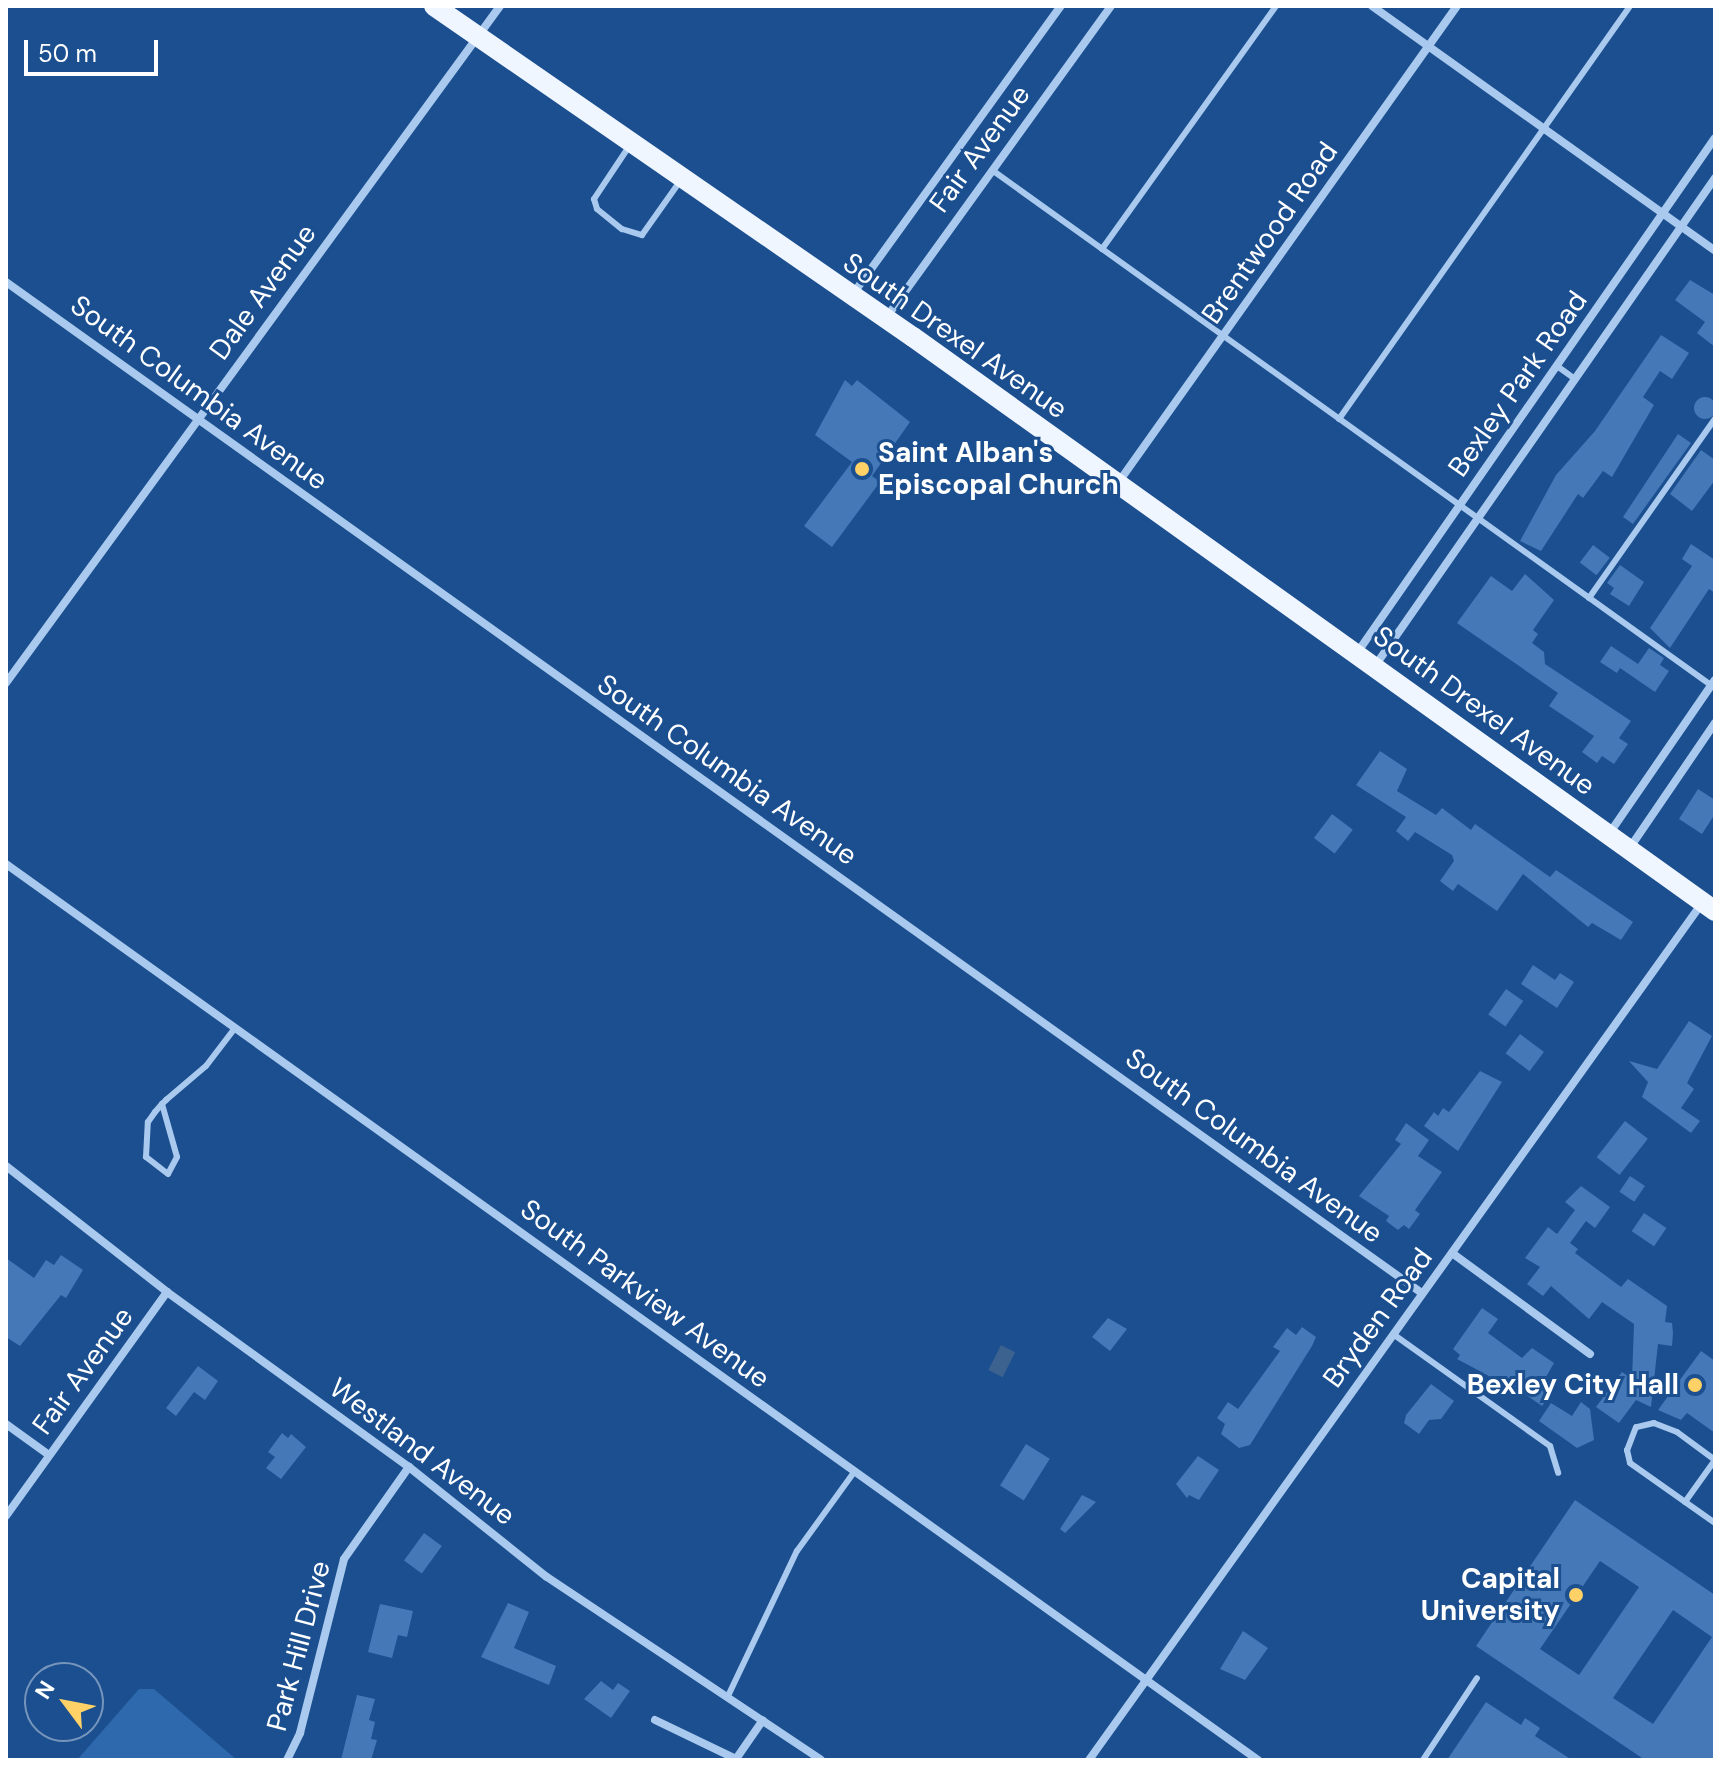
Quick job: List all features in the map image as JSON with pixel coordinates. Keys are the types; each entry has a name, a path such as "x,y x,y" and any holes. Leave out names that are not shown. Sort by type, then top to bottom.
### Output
{"main road":[{"name":"South Drexel Avenue","path":"434,6 630,145 885,318 1709,907"}],"street":[{"name":"Dale Avenue","path":"6,683 500,6"},
{"name":"Fair Avenue","path":"850,297 1061,6"},
{"name":"Fair Avenue","path":"885,318 1111,6"},
{"path":"1372,6 1715,251"},
{"name":"Brentwood Road","path":"1118,484 1457,6"},
{"name":"Bexley Park Road","path":"1357,654 1715,138"},
{"name":"Bexley Park Road","path":"1374,667 1715,178"},
{"name":"South Columbia Avenue","path":"6,282 1422,1293"},
{"path":"1608,835 1714,684"},
{"path":"1628,850 1715,723"},
{"name":"South Parkview Avenue","path":"6,864 1258,1760"},
{"name":"Bryden Road","path":"1089,1760 1422,1293 1709,907"},
{"name":"Westland Avenue","path":"6,1166 167,1292 409,1467 547,1577 821,1760"},
{"path":"1452,1253 1590,1354"},
{"name":"Fair Avenue","path":"6,1516 167,1292"},
{"path":"6,1424 49,1455"},
{"name":"Park Hill Drive","path":"287,1760 300,1733 344,1559 409,1467"},
{"path":"655,1720 737,1759 763,1720"}],"lane":[{"path":"1102,249 1276,6"},
{"path":"1339,419 1630,6"},
{"path":"630,145 594,199 597,209 622,229 642,235 681,180"},
{"path":"992,170 1589,598 1714,684"},
{"path":"1557,366 1575,379"},
{"path":"1589,598 1715,419"},
{"path":"162,1104 177,1157 168,1174 149,1162 143,1142 148,1122 162,1104 206,1066 235,1028"},
{"path":"1393,1334 1550,1446 1558,1473"},
{"path":"1685,1502 1715,1460 1677,1432 1654,1423 1636,1427 1627,1450 1630,1463 1685,1502 1715,1523"},
{"path":"728,1696 797,1551 855,1471"},
{"path":"1423,1760 1477,1678"}],"shaded area":[{"path":"1001,1345 1015,1352 1003,1377 988,1370"},
{"path":"139,1689 154,1689 237,1760 77,1760 93,1742 104,1742 104,1729"}],"building":[{"path":"1690,280 1715,295 1715,347 1697,333 1705,322 1675,300"},
{"path":"1661,335 1689,353 1672,379 1660,371 1643,397 1654,405 1612,477 1603,471 1583,498 1578,494 1541,551 1520,541 1556,475 1595,431"},
{"name":"Saint Alban's Episcopal Church","path":"845,380 852,386 857,380 910,422 872,476 880,482 832,547 804,526 852,462 815,435"},
{"path":"1705,397 1713,400 1716,408 1713,416 1705,419 1697,416 1694,408 1697,400"},
{"path":"1678,434 1691,443 1633,524 1623,517"},
{"path":"1701,450 1715,460 1715,480 1692,511 1670,494"},
{"path":"1691,544 1715,560 1715,593 1709,589 1670,648 1650,628 1692,566 1682,559"},
{"path":"1593,545 1610,558 1597,575 1580,563"},
{"path":"1620,565 1644,582 1629,606 1610,594 1614,588 1607,583"},
{"path":"1525,574 1554,600 1533,630 1538,634 1532,643 1544,652 1545,664 1631,721 1619,738 1628,744 1614,764 1602,756 1597,763 1582,752 1594,736 1549,706 1558,693 1457,623 1491,576 1512,591"},
{"path":"1611,646 1638,664 1649,648 1664,658 1660,665 1669,671 1655,692 1620,668 1617,673 1600,662"},
{"path":"1380,751 1407,769 1397,791 1436,815 1442,808 1471,830 1475,824 1550,877 1556,870 1633,922 1621,940 1592,923 1588,927 1523,874 1497,911 1458,884 1453,891 1440,881 1454,861 1452,855 1415,832 1408,841 1396,831 1406,817 1356,785"},
{"path":"1698,789 1715,800 1713,817 1702,834 1679,819"},
{"path":"1332,814 1353,830 1335,854 1314,838"},
{"path":"1533,965 1555,980 1560,973 1574,982 1557,1008 1521,984"},
{"path":"1506,989 1523,1001 1505,1026 1488,1014"},
{"path":"1689,1021 1712,1036 1687,1083 1694,1089 1681,1108 1700,1121 1691,1133 1642,1097 1648,1082 1629,1061 1657,1069"},
{"path":"1520,1034 1544,1052 1530,1071 1506,1053"},
{"path":"1480,1071 1502,1082 1458,1151 1424,1126 1434,1112 1438,1116 1443,1108 1449,1112"},
{"path":"1625,1121 1648,1139 1620,1175 1597,1157"},
{"path":"1406,1123 1429,1140 1418,1156 1442,1172 1415,1210 1420,1214 1409,1229 1404,1225 1398,1230 1386,1221 1389,1216 1359,1196 1401,1144 1395,1140"},
{"path":"1630,1176 1645,1186 1634,1202 1619,1192"},
{"path":"1581,1186 1610,1207 1595,1228 1586,1221 1570,1243 1578,1249 1575,1253 1621,1287 1628,1279 1667,1306 1665,1322 1672,1323 1672,1346 1658,1344 1651,1407 1636,1400 1619,1423 1596,1407 1622,1372 1632,1379 1634,1324 1602,1302 1589,1319 1551,1286 1543,1296 1527,1284 1540,1267 1525,1258 1548,1227 1557,1234 1575,1210 1565,1202"},
{"path":"1644,1213 1666,1228 1654,1246 1632,1231"},
{"path":"61,1255 83,1270 66,1298 61,1295 20,1346 6,1337 6,1258 34,1278 46,1260 54,1265"},
{"path":"1482,1308 1498,1319 1488,1333 1522,1358 1532,1348 1554,1363 1543,1382 1554,1390 1542,1406 1506,1381 1504,1384 1457,1359 1460,1355 1453,1349"},
{"path":"1108,1318 1127,1329 1110,1351 1092,1337"},
{"path":"1302,1327 1316,1337 1312,1346 1250,1445 1239,1448 1221,1434 1225,1424 1217,1418 1228,1402 1238,1409 1280,1351 1273,1347 1287,1328 1296,1335"},
{"name":"Bexley City Hall","path":"1701,1351 1715,1361 1715,1433 1687,1413 1681,1420 1658,1410"},
{"path":"198,1366 218,1381 205,1400 194,1392 176,1416 166,1408"},
{"path":"1431,1384 1454,1401 1441,1419 1429,1420 1419,1434 1404,1423 1406,1415"},
{"path":"1581,1402 1590,1409 1594,1440 1577,1448 1539,1421 1551,1403 1572,1416"},
{"path":"282,1433 288,1438 291,1434 306,1447 281,1479 266,1468 275,1457 268,1452"},
{"path":"1026,1444 1050,1459 1024,1500 1000,1486"},
{"path":"1198,1456 1219,1470 1199,1500 1189,1495 1187,1498 1176,1484"},
{"path":"1082,1495 1096,1502 1065,1533 1060,1529"},
{"path":"1575,1500 1715,1595 1715,1760 1645,1760 1476,1646","holes":["1600,1561 1639,1587 1579,1675 1540,1649","1673,1610 1712,1637 1653,1724 1613,1698"]},
{"path":"424,1533 442,1546 422,1573 404,1561"},
{"path":"508,1603 529,1612 514,1648 556,1666 549,1685 481,1657"},
{"path":"380,1604 413,1611 407,1637 398,1635 392,1658 368,1652"},
{"path":"1243,1631 1268,1648 1245,1680 1220,1669"},
{"path":"601,1681 613,1690 618,1683 630,1691 611,1718 584,1699"},
{"path":"357,1695 375,1699 369,1720 375,1722 371,1739 377,1740 371,1760 341,1760"},
{"path":"1486,1702 1521,1725 1525,1718 1540,1728 1535,1736 1572,1760 1447,1760"}],"place":[{"name":"Saint Alban's Episcopal Church","path":"862,469"},
{"name":"Bexley City Hall","path":"1695,1385"},
{"name":"Capital University","path":"1576,1595"}]}
